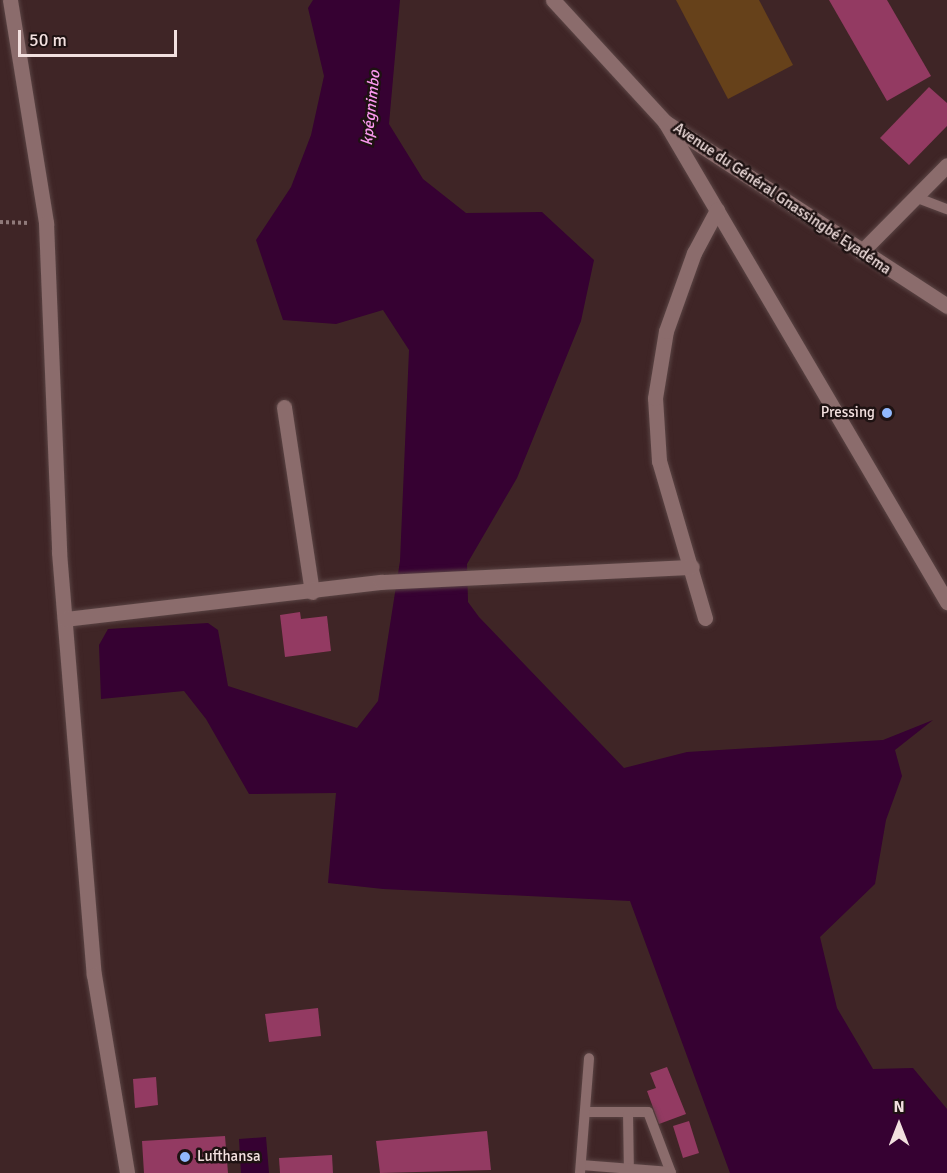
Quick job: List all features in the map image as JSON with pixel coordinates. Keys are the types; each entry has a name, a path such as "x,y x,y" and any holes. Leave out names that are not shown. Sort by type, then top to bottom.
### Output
{"street":[{"path":"10,0 46,223 65,619 94,975 127,1173"},
{"name":"Avenue du Général Gnassingbé Eyadéma","path":"553,0 665,122 947,306"},
{"path":"665,122 947,602"},
{"path":"861,252 947,165"},
{"path":"705,618 692,567 659,461 655,398 666,331 694,253 717,210"},
{"path":"284,407 312,592"},
{"path":"65,619 312,592 381,582 692,567"}],"lane":[{"path":"915,197 947,208"},
{"path":"585,1112 648,1112 671,1172 581,1169 585,1112 590,1058"},
{"path":"628,1112 629,1171"}],"path":[{"path":"0,222 46,223"}],"shaded area":[{"path":"676,0 759,0 793,65 728,99"}],"water":[{"name":"kpégnimbo","path":"313,0 400,0 389,124 423,179 466,213 542,212 594,260 581,321 517,478 467,564 468,602 479,617 624,768 687,752 883,740 933,720 895,750 902,776 886,820 875,884 820,937 837,1008 873,1069 913,1068 947,1109 947,1173 730,1173 630,901 383,889 328,883 336,793 249,794 206,719 184,691 101,699 99,645 108,629 208,623 218,630 228,686 357,728 378,701 400,561 409,350 383,310 336,324 283,320 256,240 291,187 311,135 324,76 308,8"},
{"path":"266,1137 269,1173 241,1173 239,1139"}],"building":[{"path":"829,0 887,0 931,76 887,101"},
{"path":"929,87 947,103 947,126 909,165 880,138"},
{"path":"300,612 301,619 327,616 331,651 285,657 280,615"},
{"path":"318,1008 321,1036 269,1042 265,1014"},
{"path":"667,1067 686,1114 659,1124 647,1091 656,1088 650,1073"},
{"path":"156,1077 158,1105 135,1108 133,1079"},
{"path":"689,1121 699,1153 683,1158 673,1126"},
{"path":"487,1131 491,1170 380,1173 376,1141"},
{"name":"Lufthansa","path":"225,1136 228,1173 144,1173 142,1141"},
{"path":"332,1155 333,1173 280,1173 279,1158"}],"place":[{"name":"Pressing","path":"887,413"},
{"name":"Lufthansa","path":"185,1157"}]}
